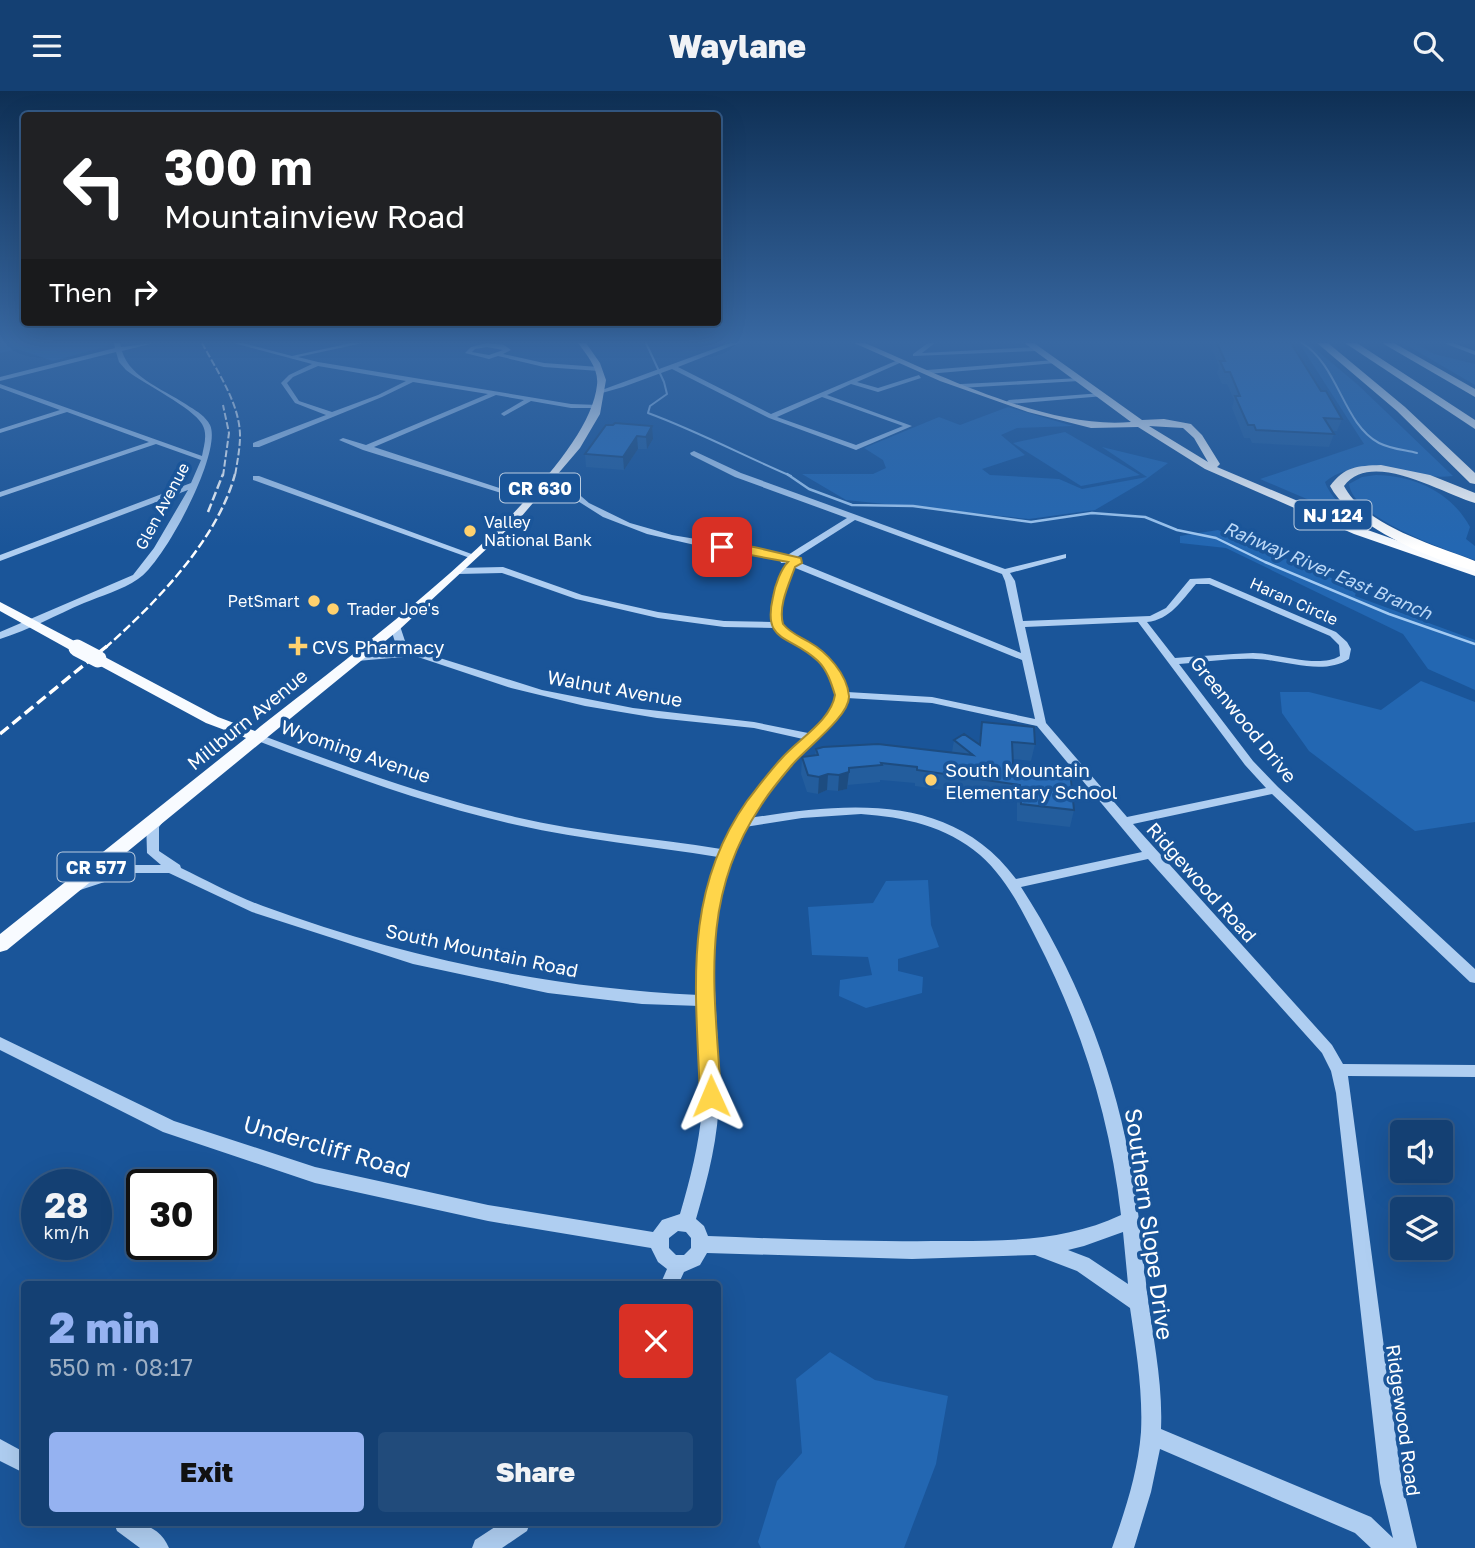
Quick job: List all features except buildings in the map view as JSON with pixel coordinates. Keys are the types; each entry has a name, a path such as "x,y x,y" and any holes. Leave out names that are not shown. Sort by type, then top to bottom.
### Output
{"highway":[{"path":"1403,411 1475,480"},
{"path":"1454,411 1475,425"},
{"path":"1475,499 1435,479 1395,471 1354,472 1342,477 1338,486 1346,501 1368,517 1475,566"},
{"path":"1442,562 1475,573"}],"main road":[{"name":"Millburn Avenue","path":"0,945 357,658 458,571 553,474 579,442 594,411"},
{"path":"1041,411 1185,454"},
{"name":"NJ 124","path":"1125,411 1195,455 1215,464 1356,524 1475,566"},
{"name":"NJ 124","path":"1127,411 1185,454 1343,525 1442,562"},
{"path":"1092,425 1178,424 1195,431 1202,447 1215,464"},
{"name":"Wyoming Avenue","path":"0,606 212,720 257,737"}],"street":[{"path":"0,431 65,411"},
{"path":"71,411 204,459"},
{"name":"Glen Avenue","path":"0,636 125,583 144,571 196,484 211,437 206,422 189,411"},
{"path":"322,411 333,415"},
{"path":"256,445 342,411"},
{"path":"366,448 453,411"},
{"path":"504,414 509,411"},
{"path":"758,411 856,448 909,426 870,411"},
{"path":"771,417 785,411"},
{"path":"342,440 530,500 560,494 572,496 612,518 663,535 765,552 1025,658"},
{"path":"0,495 155,442"},
{"path":"694,453 738,475 1004,572 1063,556"},
{"path":"553,474 572,496"},
{"path":"256,478 477,552 503,570 621,608 714,623 777,625"},
{"path":"0,558 196,484"},
{"path":"686,1224 700,1175 711,1096 705,1001 708,911 725,854 743,823 775,775 834,714 841,703 842,695 834,672 824,659 784,633 777,625 776,605 791,561 811,543 854,517"},
{"path":"458,571 503,570"},
{"name":"Ridgewood Road","path":"1004,572 1010,581 1041,724 1151,854 1327,1049 1339,1070 1345,1093 1391,1483 1406,1548"},
{"name":"Haran Circle","path":"1141,620 1162,616 1193,581 1210,582 1333,634 1345,645 1346,651 1345,657 1329,664 1256,656 1171,661"},
{"path":"1018,624 1141,620"},
{"name":"Greenwood Drive","path":"1141,620 1249,763 1274,790 1475,978"},
{"name":"Walnut Avenue","path":"395,626 400,642 418,653 495,680 586,703 654,715 775,727 810,737"},
{"name":"Walnut Avenue","path":"357,658 418,653"},
{"path":"842,695 932,700 1041,724"},
{"name":"Wyoming Avenue","path":"257,737 379,783 515,821 725,854"},
{"path":"1124,822 1274,790"},
{"name":"Southern Slope Drive","path":"743,823 835,810 879,810 908,815 950,830 974,843 996,863 1013,884 1059,966 1096,1057 1112,1113 1121,1157 1149,1376 1151,1434 1143,1480 1123,1548"},
{"name":"South Mountain Road","path":"164,813 153,826 153,853 181,871 257,909 413,959 548,987 642,998 705,1001"},
{"path":"1013,884 1151,854"},
{"name":"South Mountain Road","path":"70,888 131,869 156,867 181,871"},
{"name":"Undercliff Road","path":"0,1043 169,1126 315,1175 488,1213 659,1241"},
{"path":"1339,1070 1475,1071"},
{"path":"701,1244 862,1251 1036,1248 1094,1237 1129,1220"},
{"path":"679,1223 686,1224 698,1232 701,1244 696,1256 678,1264 671,1262 661,1254 659,1241 666,1229 679,1223"},
{"path":"1036,1248 1083,1264 1139,1303"},
{"path":"671,1281 678,1264"},
{"path":"1151,1434 1363,1525 1387,1548"},
{"path":"0,1449 21,1461"},
{"path":"129,1526 158,1548"},
{"path":"484,1548 515,1526"}],"shaded area":[{"path":"997,411 1022,411 1073,426 1017,428 1001,435 1025,455 982,469 990,475 1059,479 1082,489 1147,477 1102,447 1168,463 1141,483 1095,510 1029,519 846,500 802,474 873,474 886,468 883,460 864,448 939,417 960,425"},
{"path":"1343,411 1385,411 1453,476 1437,477 1371,468 1339,473 1325,482 1338,502 1370,526 1260,479 1364,444"},
{"path":"1065,432 1140,475 1081,486 1013,443"},
{"path":"1376,475 1418,483 1453,504 1470,527 1466,539 1475,546 1475,560 1402,531 1366,509 1354,497 1349,484 1362,477"},
{"path":"1218,530 1357,589 1355,596 1475,640 1475,690 1428,669 1403,634 1226,548 1180,543 1180,536"},
{"path":"1421,681 1475,702 1475,822 1415,831 1309,751 1282,713 1280,692 1309,692 1381,710"},
{"path":"928,880 931,925 939,947 898,959 898,971 923,977 922,993 866,1008 839,996 840,980 872,975 868,957 812,955 808,907 873,903 886,881"},
{"path":"830,1352 875,1380 948,1396 936,1464 904,1548 761,1548 758,1542 777,1481 802,1453 796,1379"}],"waterway":[{"name":"Rahway River East Branch","path":"649,411 788,475"},
{"path":"1350,411 1357,423 1379,443 1417,453"},
{"name":"Rahway River East Branch","path":"788,475 809,489 852,505 913,506 1031,522 1092,513 1145,517 1177,530 1216,538 1265,562 1389,614 1475,644"}],"railway":[{"path":"223,476 229,433 224,411"},
{"path":"235,476 240,436 236,411"},
{"path":"208,512 223,474"},
{"path":"105,648 164,591 200,546 227,498 235,474"},
{"path":"0,734 107,646"}],"place":[{"name":"Valley National Bank","path":"470,531"},
{"name":"PetSmart","path":"314,601"},
{"name":"Trader Joe's","path":"333,609"},
{"name":"CVS Pharmacy","path":"298,646"},
{"name":"South Mountain Elementary School","path":"931,780"}],"route":[{"path":"711,1096 704,966 708,911 714,885 725,854 763,790 787,761 834,714 841,703 842,695 837,678 824,659 784,633 777,625 776,605 780,592 790,564 798,561 754,550 722,547"}]}
